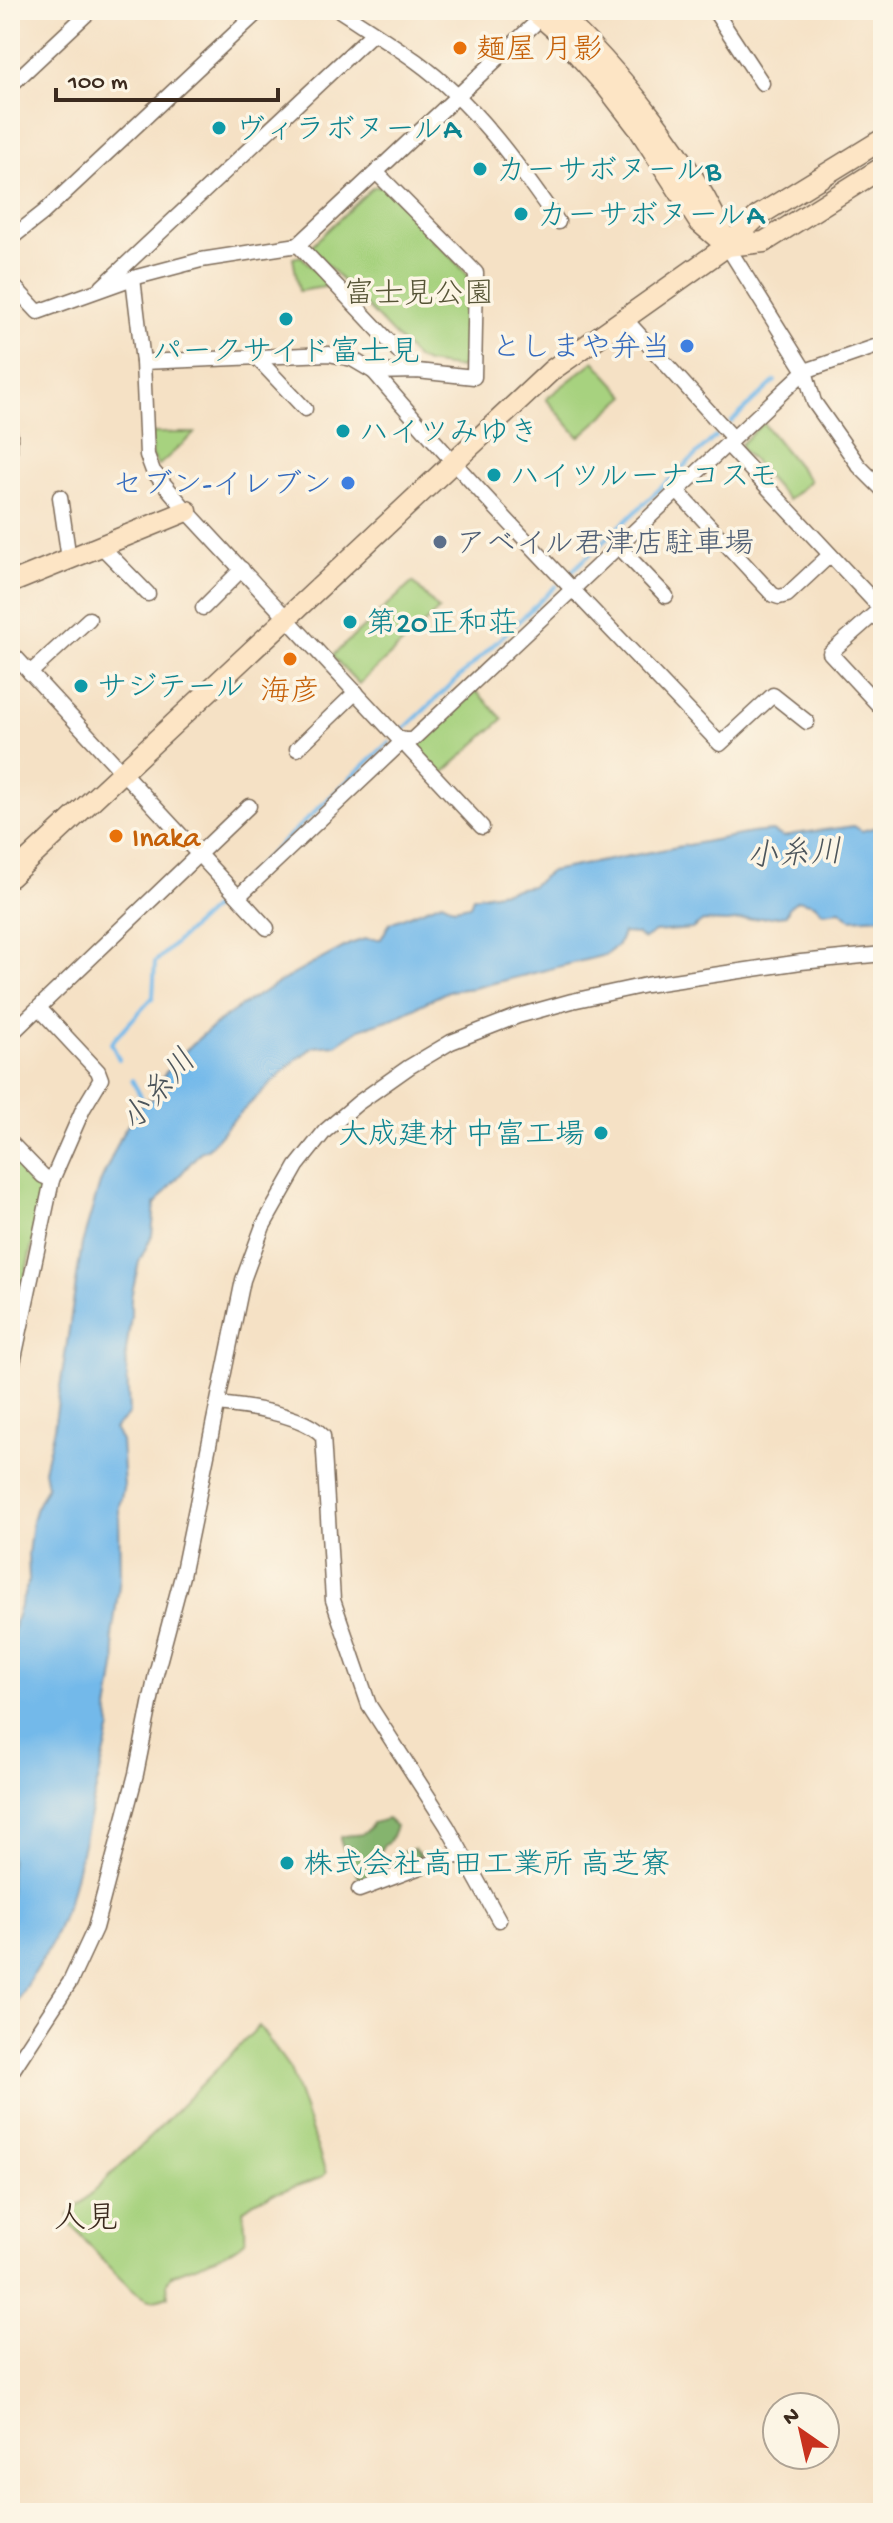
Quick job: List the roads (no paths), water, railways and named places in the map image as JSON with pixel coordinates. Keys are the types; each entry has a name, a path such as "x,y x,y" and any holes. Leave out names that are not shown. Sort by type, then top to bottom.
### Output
{"street":[{"path":"10,86 91,10"},
{"path":"10,239 43,213 260,10"},
{"path":"339,10 418,62 458,97 508,152 558,222"},
{"path":"714,10 762,83"},
{"path":"10,282 38,312 133,278 201,260 298,245 458,97 544,12 585,40 641,105 714,212 727,246 805,371 814,402 859,466 883,490"},
{"path":"101,289 373,33"},
{"path":"10,877 552,370 727,246 758,216 883,139"},
{"path":"727,246 764,242 883,167"},
{"path":"374,372 417,371 474,377 476,273 377,173"},
{"path":"298,245 417,371"},
{"path":"133,278 143,362 147,455 153,471 398,738 404,740 412,740 805,371 883,344"},
{"path":"625,319 830,555 882,610 830,653 883,710"},
{"path":"143,362 329,354 352,359 374,372 451,462 720,744 773,695 807,722"},
{"path":"257,358 305,409"},
{"path":"10,433 10,451"},
{"path":"678,492 773,595 787,595 830,555"},
{"path":"60,497 69,559"},
{"path":"10,583 187,511"},
{"path":"101,546 148,594"},
{"path":"619,547 666,596"},
{"path":"203,608 242,569"},
{"path":"30,673 89,619"},
{"path":"10,651 267,928"},
{"path":"297,749 356,692"},
{"path":"404,740 482,827"},
{"path":"239,896 404,740"},
{"path":"10,1035 249,806"},
{"path":"10,2074 70,1982 95,1928 136,1774 156,1674 182,1576 243,1280 263,1226 297,1166 325,1131 409,1067 451,1042 518,1016 572,1001 691,978 883,954"},
{"path":"10,1377 52,1180 83,1109 101,1079 98,1071 39,1008"},
{"path":"10,1142 43,1176 52,1180"},
{"path":"10,1291 25,1302"},
{"path":"218,1404 245,1407 313,1425 323,1436 333,1600 369,1705 463,1855 499,1920"},
{"path":"359,1890 439,1860 463,1855"}],"water":[{"name":"小糸川","path":"883,825 883,917 851,919 840,910 823,912 814,904 798,900 790,906 786,915 727,922 703,921 692,929 655,932 644,939 636,934 623,933 618,945 605,955 474,988 448,991 394,1018 360,1029 336,1045 313,1047 230,1123 209,1148 200,1152 155,1204 152,1235 139,1262 131,1297 126,1351 129,1414 114,1429 121,1441 124,1485 119,1507 120,1578 112,1636 116,1661 108,1710 111,1727 71,1894 52,1943 10,2012 10,1655 15,1621 29,1580 32,1522 47,1486 44,1470 54,1428 82,1244 100,1183 123,1132 146,1099 152,1100 160,1092 159,1082 198,1039 246,1003 350,944 365,939 381,939 390,923 442,902 454,908 470,905 473,897 531,886 551,871 751,833 772,831 784,837 854,826 862,831"}],"waterway":[{"path":"731,422 775,381"},
{"path":"571,572 716,436"},
{"path":"403,730 556,586"},
{"path":"240,882 389,742"},
{"path":"119,1059 111,1043 153,997 155,962 226,896"},
{"name":"小糸川","path":"132,1080 146,1106"}],"place":[{"name":"麺屋 月影","path":"460,48"},
{"name":"ヴィラボヌールA","path":"219,128"},
{"name":"カーサボヌールB","path":"480,169"},
{"name":"カーサボヌールA","path":"521,214"},
{"name":"パークサイド富士見","path":"286,319"},
{"name":"としまや弁当","path":"687,346"},
{"name":"ハイツみゆき","path":"343,431"},
{"name":"ハイツルーナコスモ","path":"494,475"},
{"name":"セブン-イレブン","path":"348,483"},
{"name":"アベイル君津店駐車場","path":"440,542"},
{"name":"第20正和荘","path":"350,622"},
{"name":"海彦","path":"290,659"},
{"name":"サジテール","path":"81,686"},
{"name":"Inaka","path":"116,836"},
{"name":"大成建材 中富工場","path":"601,1133"},
{"name":"株式会社高田工業所 高芝寮","path":"287,1863"}],"district":[{"name":"人見","path":"86,2216"}],"park label":[{"name":"富士見公園","path":"419,292"}]}
